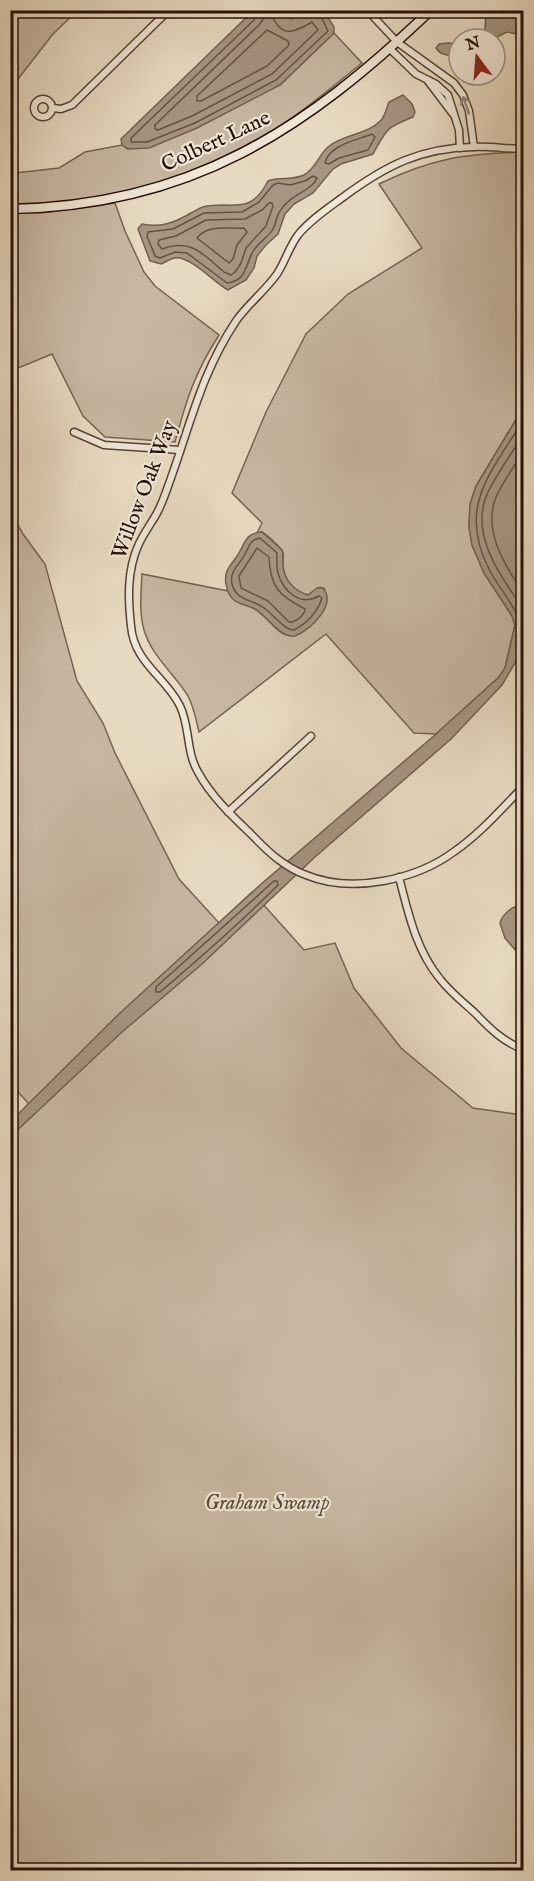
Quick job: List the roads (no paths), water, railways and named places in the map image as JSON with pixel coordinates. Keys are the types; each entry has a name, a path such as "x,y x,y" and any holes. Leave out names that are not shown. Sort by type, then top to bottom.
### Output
{"street":[{"path":"52,108 61,109 72,105 169,10"},
{"path":"367,10 394,45 399,58 416,74 428,81 453,114 459,130 460,148"},
{"name":"Colbert Lane","path":"10,209 73,206 164,186 260,145 339,91 432,10"},
{"path":"394,45 407,50 454,83 463,95 469,111 474,147"},
{"name":"Willow Oak Way","path":"524,149 460,148 429,152 391,165 335,203 303,229 276,275 245,308 229,331 201,388 171,478 157,513 138,546 133,561 129,592 131,631 145,664 171,692 180,706 196,770 228,812 279,861 302,874 338,883 379,882 432,865 453,854 524,786"},
{"path":"74,432 104,444 180,450"},
{"path":"228,812 312,736"},
{"path":"399,877 419,945 435,972 489,1029 524,1050"}],"water":[{"path":"253,11 282,11 291,19 304,11 324,11 334,27 334,33 280,85 197,128 149,148 128,149 122,145 121,139"},
{"path":"486,11 523,11 523,35 507,32 507,27 485,27"},
{"path":"447,43 447,55 436,48 439,44"},
{"path":"403,95 412,104 415,112 413,117 388,130 373,154 341,164 333,169 313,193 294,204 285,214 278,234 257,256 254,268 246,280 228,290 181,258 173,258 161,264 150,261 138,229 142,224 167,224 203,207 247,203 261,192 268,181 304,175 328,147 377,124 383,117 389,102"},
{"path":"523,408 523,649 502,685 451,739 315,857 202,964 122,1032 11,1136 11,1121 120,1013 260,885 499,677 505,668 515,625 512,616 484,573 472,545 469,527 470,504 476,486"},
{"path":"262,532 282,550 285,575 294,588 308,595 317,588 323,588 326,595 325,609 320,616 308,628 295,636 284,634 255,609 236,602 228,591 225,579 230,566 248,538"},
{"path":"524,904 523,959 505,938 500,923 509,911"}],"park label":[{"name":"Graham Swamp","path":"267,1503"}]}
